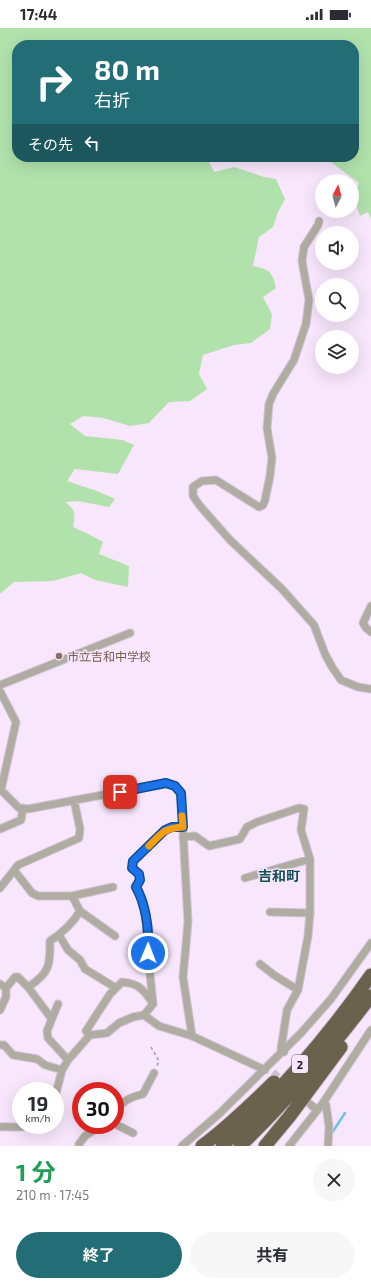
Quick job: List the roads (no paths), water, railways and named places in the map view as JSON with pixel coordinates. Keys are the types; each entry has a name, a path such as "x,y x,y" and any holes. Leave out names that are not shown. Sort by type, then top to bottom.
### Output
{"highway":[{"name":"2","path":"222,1146 243,1127 301,1063 348,1006 371,975"},
{"name":"2","path":"240,1146 277,1108 306,1075 371,996"},
{"path":"265,1146 289,1118 340,1048 371,1000"},
{"path":"202,1146 214,1138 249,1106 348,1006"}],"street":[{"path":"319,221 304,247 302,261 309,300 306,324 294,360 273,394 269,404 267,428 272,458 270,476 263,505 259,507 216,480 202,481 193,487 193,496 230,540 282,589 314,625 325,654 341,680 358,687 371,689"},
{"path":"371,606 363,623 371,632"},
{"path":"0,686 130,633"},
{"path":"0,691 16,722 1,790 19,808 28,809 166,783 175,786 181,793 188,922 183,977 192,1036"},
{"path":"0,888 18,865 79,838 80,829 74,800"},
{"path":"0,828 21,820 23,808"},
{"path":"184,837 195,836 209,846 240,840 247,827 257,822 300,808 304,809 301,830 310,859 310,913 308,936 298,990 287,1010 281,1049 284,1052"},
{"path":"59,1082 62,1070 68,1060 90,1035 107,1033 119,1023 133,1017 144,1015 153,1004 148,953 149,929 141,897 136,887 140,880 139,874 132,868 133,861 165,830 172,827 183,827"},
{"path":"244,878 310,859"},
{"path":"14,870 32,893 38,896 72,896 113,887"},
{"path":"72,896 80,911 116,936"},
{"path":"28,987 40,979 50,963 50,941 59,935 76,918 80,911"},
{"path":"270,912 310,913"},
{"path":"59,935 68,950 80,960 85,969 116,988"},
{"path":"182,1146 269,1070 331,999 371,943"},
{"path":"260,964 298,990"},
{"path":"0,1010 6,997 3,986 15,977 18,977 28,987 51,1018"},
{"path":"90,1035 86,1031 110,994 122,982 132,983 144,990 153,1004"},
{"path":"58,1004 51,1018 47,1032 48,1038 68,1060"},
{"path":"144,1015 159,1026 192,1036 269,1070"},
{"path":"289,1146 322,1103 371,1030"},
{"path":"0,1045 4,1045 13,1055 37,1059 45,1065 62,1070"},
{"path":"124,1102 130,1097 142,1094 154,1073"},
{"path":"322,1103 326,1105 329,1126 328,1146"},
{"path":"310,1104 317,1110"},
{"path":"0,1127 12,1126"},
{"path":"124,1128 133,1133"},
{"path":"79,1146 85,1136 88,1134"}],"waterway":[{"path":"330,1136 345,1113"}],"tunnel":[{"path":"273,1072 286,1084"}],"place":[{"name":"市立吉和中学校","path":"59,656"}],"district":[{"name":"吉和町","path":"279,875"}]}
